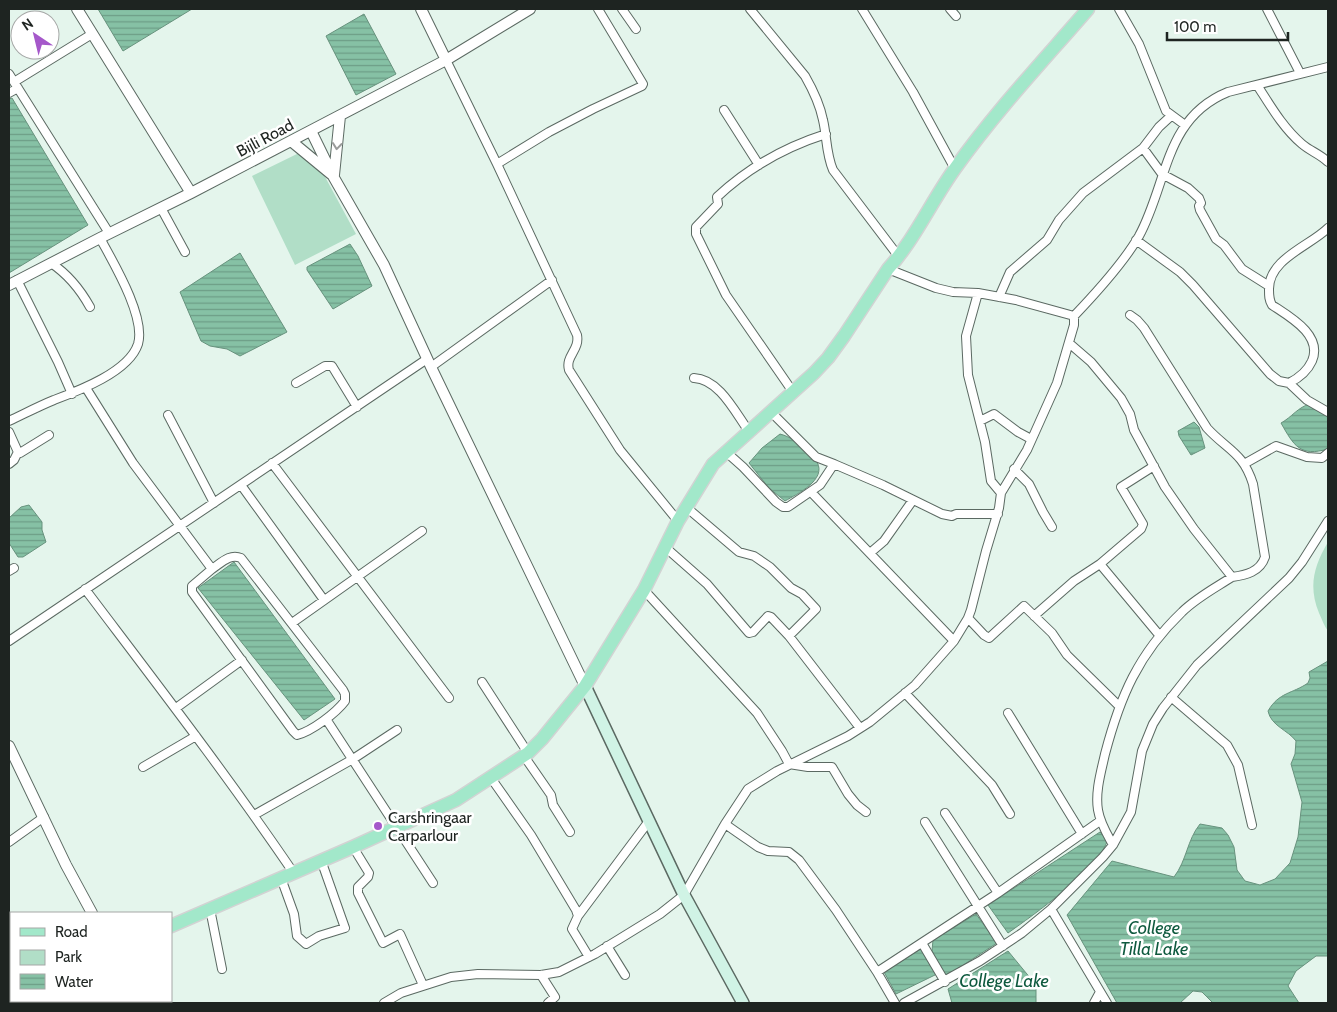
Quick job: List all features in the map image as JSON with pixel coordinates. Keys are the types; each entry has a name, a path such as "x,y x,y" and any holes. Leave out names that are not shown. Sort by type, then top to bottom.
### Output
{"main road":[{"path":"172,926 456,800 526,754 542,739 585,686 644,590 678,521 705,474 725,451 771,412 828,358 888,269 899,257 954,169 987,126 1088,9"},
{"path":"585,686 684,895 744,1003"}],"street":[{"path":"77,9 192,193"},
{"path":"421,9 552,280 578,341 577,347 567,364 569,370 620,450 678,521"},
{"name":"Bijli Road","path":"11,283 192,193 340,116 446,60 530,9"},
{"path":"497,164 549,132 642,86 643,84 598,9"},
{"path":"622,9 636,29"},
{"path":"750,9 805,76 823,118 828,159 833,170 899,257"},
{"path":"862,9 913,92 954,169"},
{"path":"950,9 956,16"},
{"path":"1119,9 1139,44 1166,110 1171,116 1185,125"},
{"path":"1267,9 1300,73"},
{"path":"9,93 16,85 92,34"},
{"path":"384,1003 401,993 451,977 478,974 541,975 559,972 589,957 660,914 684,895 725,824 748,789 789,764 848,736 915,685 954,641 968,618 998,514 1001,493 1027,450 1057,383 1074,325 1074,316 1097,291 1136,240 1149,215 1171,151 1185,125 1215,97 1328,67"},
{"path":"9,74 105,235 134,311 139,332 138,343 134,353 125,363 86,388 53,400 9,421"},
{"path":"1257,85 1294,137 1328,162"},
{"path":"724,110 759,165"},
{"path":"334,176 340,116"},
{"path":"998,297 1010,272 1047,240 1059,220 1083,193 1143,148 1159,127 1171,116"},
{"path":"311,131 384,265 429,363 585,686"},
{"path":"792,392 726,295 696,234 696,227 718,204 717,197 742,176 796,145 826,134"},
{"path":"291,141 334,176"},
{"path":"1143,148 1162,174 1180,182 1200,198 1200,210 1218,241 1224,245 1242,269 1269,286"},
{"path":"161,208 185,252"},
{"path":"1289,383 1300,378 1307,371 1315,353 1314,346 1304,329 1272,305 1270,302 1269,286 1275,271 1282,262 1328,228"},
{"path":"1136,240 1180,272 1270,374 1279,381 1289,383 1307,400 1328,412"},
{"path":"51,263 72,280 90,307"},
{"path":"888,269 936,288 953,292 978,293 1034,304 1074,316"},
{"path":"9,641 356,407 429,363 552,280"},
{"path":"11,283 61,368 72,394"},
{"path":"978,293 966,336 968,374 985,442 991,481 1001,493"},
{"path":"1113,845 1100,821 1097,801 1100,779 1119,706 1136,668 1160,636 1198,598 1232,578 1257,570 1262,565 1265,557 1254,484 1250,472 1238,454 1207,428 1144,328 1130,314"},
{"path":"1069,343 1091,362 1121,398 1130,414 1134,430 1174,500 1232,578"},
{"path":"296,384 325,366 332,366 356,407"},
{"path":"694,378 706,381 714,386 748,430"},
{"path":"86,388 120,443 212,570"},
{"path":"771,412 816,456 883,485 942,514 998,514"},
{"path":"980,421 994,414 1031,439"},
{"path":"168,415 214,502"},
{"path":"9,432 18,452"},
{"path":"18,452 20,453 49,434"},
{"path":"1244,464 1276,446 1307,457 1322,458 1328,453"},
{"path":"725,451 783,507 788,507 820,485 834,464"},
{"path":"9,464 14,460 18,452"},
{"path":"272,463 449,698"},
{"path":"1034,616 1074,581 1100,564 1141,529 1143,524 1121,486 1154,466"},
{"path":"1014,470 1028,484 1052,527"},
{"path":"241,485 324,600"},
{"path":"811,492 845,530 870,553 954,641"},
{"path":"870,553 884,541 913,500"},
{"path":"686,507 739,552 754,556 770,566 791,588 802,594 816,609 789,636"},
{"path":"904,1003 945,982 1022,933 1051,909 1103,857 1113,845 1131,812 1142,751 1153,724 1171,697 1202,660 1289,578 1302,562 1328,521"},
{"path":"292,624 422,531"},
{"path":"665,547 707,584 749,633 768,616 771,617 789,636 860,728"},
{"path":"237,556 241,558 292,624 345,694 341,705 326,719 302,733 296,734 192,592 192,586 212,570 231,557 237,556"},
{"path":"1100,564 1160,636"},
{"path":"86,589 176,708 293,872"},
{"path":"644,590 758,713 789,764"},
{"path":"968,618 989,638 1024,606 1052,633 1067,655 1119,706"},
{"path":"176,708 242,660"},
{"path":"482,682 551,795 553,805 570,832"},
{"path":"905,693 992,785 1010,814"},
{"path":"1171,697 1228,744 1238,765 1252,826"},
{"path":"1008,713 1082,834"},
{"path":"326,719 433,883"},
{"path":"254,815 353,759 397,730"},
{"path":"143,767 196,736"},
{"path":"9,746 66,865 91,912"},
{"path":"789,764 808,767 832,767 857,806 866,812"},
{"path":"491,778 530,835 578,916"},
{"path":"945,813 998,893"},
{"path":"9,842 44,817"},
{"path":"589,957 572,927 578,916 649,820"},
{"path":"877,972 924,946 1100,821"},
{"path":"925,822 1004,946"},
{"path":"725,824 758,847 768,851 789,852 799,860 836,910 895,1003"},
{"path":"353,847 369,873 368,877 357,889 384,943 400,934 423,985"},
{"path":"281,878 294,914 297,936 303,942 306,944 319,936 344,929 344,924 321,860"},
{"path":"210,909 222,969"},
{"path":"1051,909 1106,1003"},
{"path":"607,946 625,975"},
{"path":"924,946 945,982"},
{"path":"541,975 555,996 548,1003"},
{"path":"1094,1003 1100,992"}],"green space":[{"path":"301,152 317,162 356,234 295,265 252,176"},
{"path":"1328,542 1328,631 1319,613 1313,585 1319,559"}],"water":[{"path":"98,9 192,9 123,51"},
{"path":"364,14 396,74 356,95 326,36"},
{"path":"12,98 88,225 9,273 9,99"},
{"path":"350,244 358,256 372,286 333,309 307,270 307,267"},
{"path":"240,253 287,332 240,356 227,349 210,346 201,341 180,292"},
{"path":"1310,404 1328,413 1328,449 1311,452 1299,448 1281,423 1302,407"},
{"path":"1194,422 1199,427 1205,448 1191,455 1179,436 1178,431"},
{"path":"780,434 801,445 815,459 819,469 818,475 809,486 785,501 769,488 749,463 762,448"},
{"path":"29,505 42,522 42,530 46,542 23,557 18,557 9,543 9,518 21,507"},
{"path":"234,562 335,699 304,720 198,588"},
{"name":"College Tilla Lake","path":"1328,661 1328,956 1316,956 1296,971 1288,986 1299,1003 1213,1003 1202,992 1193,991 1180,1003 1117,1003 1067,915 1112,861 1174,877 1200,824 1222,828 1228,835 1234,847 1237,870 1245,881 1260,885 1275,879 1290,863 1298,837 1302,802 1291,764 1295,754 1296,741 1276,724 1268,711 1281,697 1308,683 1310,678 1309,672"},
{"path":"1100,832 1108,838 1094,862 1065,890 1008,933 988,905"},
{"path":"976,914 997,943 945,977 932,951 933,940"},
{"path":"924,947 937,974 896,994 884,972"},
{"name":"College Lake","path":"1008,951 1036,985 1036,1003 952,1003 948,989"}],"place":[{"name":"Carshringaar Carparlour","path":"378,826"}]}
